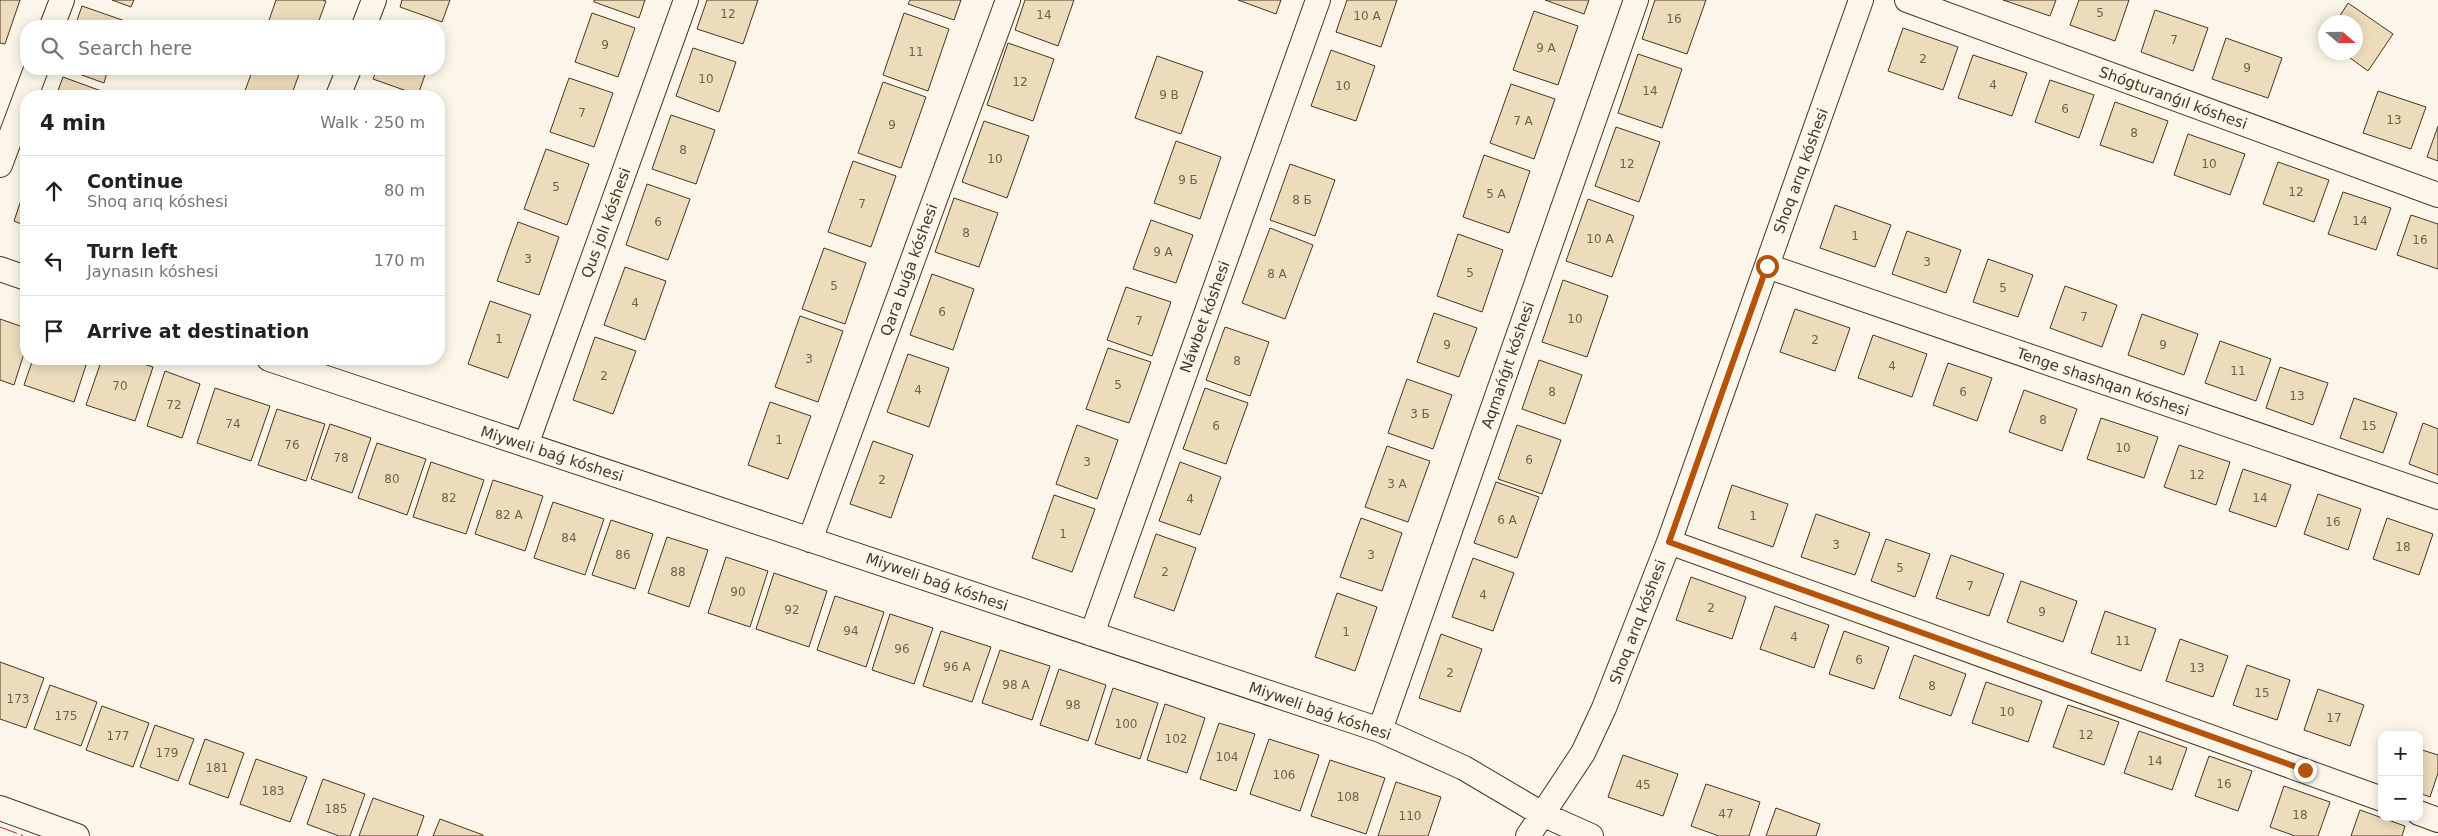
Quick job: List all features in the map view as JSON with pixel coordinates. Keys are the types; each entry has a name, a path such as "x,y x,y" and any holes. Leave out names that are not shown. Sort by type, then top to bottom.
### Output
{"street":[{"path":"54,20 62,0"},
{"path":"366,20 374,0"},
{"name":"Qus jolı kóshesi","path":"526,445 686,0"},
{"name":"Qara buǵa kóshesi","path":"810,540 1008,0"},
{"name":"Náwbet kóshesi","path":"1092,634 1318,0"},
{"name":"Aqmańǵıt kóshesi","path":"1380,730 1636,0"},
{"name":"Shoq arıq kóshesi","path":"1528,836 1583,754 1604,708 1669,542 1861,0"},
{"name":"Shógturanǵıl kóshesi","path":"1907,0 2438,195"},
{"path":"28,90 34,75"},
{"path":"340,90 347,75"},
{"path":"0,165 20,112"},
{"name":"Tenge shashqan kóshesi","path":"1767,266 2438,497"},
{"path":"0,269 20,276"},
{"name":"Miyweli baǵ kóshesi","path":"287,365 1380,730 1464,768 1542,814 1591,836"},
{"path":"1669,542 2378,798"},
{"path":"0,808 77,836"},
{"path":"2423,814 2438,820"}],"building":[{"path":"0,0 20,0 5,44 0,43"},
{"path":"112,0 134,0 131,7"},
{"path":"276,0 326,1 319,20 269,20"},
{"path":"402,0 450,0 443,20 436,20 400,7"},
{"path":"594,0 645,0 639,18 594,2"},
{"path":"707,0 758,0 743,44 697,29"},
{"path":"910,0 961,0 954,20 908,4"},
{"path":"1025,0 1074,0 1058,46 1015,30"},
{"path":"1238,0 1281,0 1276,14"},
{"path":"1347,0 1397,0 1381,47 1336,32"},
{"path":"1545,0 1589,0 1584,14"},
{"path":"1655,0 1706,0 1687,54 1642,39"},
{"path":"2003,0 2056,0 2050,16"},
{"path":"2079,0 2129,0 2115,41 2070,25"},
{"path":"2348,3 2393,34 2368,71 2353,60 2363,60 2363,15 2340,15"},
{"path":"82,6 122,20 77,20"},
{"path":"2155,10 2208,28 2193,71 2141,52"},
{"path":"1534,11 1578,26 1558,85 1513,70"},
{"path":"592,13 635,28 618,77 575,62"},
{"path":"904,13 949,29 928,91 883,75"},
{"path":"1903,28 1958,47 1943,90 1888,71"},
{"path":"2226,38 2282,58 2268,98 2212,79"},
{"path":"1008,43 1054,59 1033,121 987,105"},
{"path":"693,48 736,62 719,112 676,96"},
{"path":"1331,50 1375,66 1356,121 1311,106"},
{"path":"1638,54 1682,69 1662,128 1618,113"},
{"path":"1973,55 2027,73 2012,116 1958,98"},
{"path":"1157,56 1203,72 1181,134 1135,118"},
{"path":"82,75 106,75 104,83"},
{"path":"251,75 299,75 293,90 245,90"},
{"path":"375,75 425,75 420,90 404,90 373,79"},
{"path":"63,77 99,90 58,90"},
{"path":"569,78 613,93 594,147 550,132"},
{"path":"2050,80 2094,95 2079,138 2035,122"},
{"path":"883,82 926,97 901,168 858,153"},
{"path":"1511,84 1555,99 1534,159 1490,143"},
{"path":"2378,91 2426,107 2411,149 2363,133"},
{"path":"2115,102 2168,121 2153,163 2100,145"},
{"path":"671,115 715,130 696,184 652,169"},
{"path":"984,121 1029,136 1007,198 962,182"},
{"path":"2438,126 2438,161 2427,157"},
{"path":"1616,127 1660,142 1639,202 1595,186"},
{"path":"2188,134 2245,154 2230,195 2174,175"},
{"path":"1176,141 1221,157 1200,219 1154,203"},
{"path":"546,149 589,164 567,225 524,209"},
{"path":"1484,155 1530,171 1509,233 1463,217"},
{"path":"853,161 896,176 871,247 828,232"},
{"path":"2278,162 2329,180 2314,222 2263,204"},
{"path":"1290,164 1335,180 1315,236 1270,220"},
{"path":"647,184 690,199 668,260 626,245"},
{"path":"2343,192 2391,208 2376,250 2328,234"},
{"path":"954,198 998,213 979,267 935,252"},
{"path":"1588,199 1634,216 1612,277 1566,261"},
{"path":"20,203 20,224 14,221"},
{"path":"1835,205 1891,225 1875,267 1820,248"},
{"path":"2411,215 2438,224 2438,269 2397,255"},
{"path":"1151,220 1193,235 1176,283 1133,269"},
{"path":"518,222 559,237 539,295 497,281"},
{"path":"1270,228 1313,245 1285,319 1242,303"},
{"path":"1907,231 1961,250 1946,293 1892,274"},
{"path":"1458,234 1503,250 1482,312 1437,296"},
{"path":"824,248 866,263 845,324 802,309"},
{"path":"1988,259 2033,275 2018,317 1973,302"},
{"path":"625,267 666,281 645,340 604,325"},
{"path":"932,274 974,289 953,350 910,335"},
{"path":"1563,280 1608,296 1587,357 1542,342"},
{"path":"2065,286 2117,305 2102,347 2050,328"},
{"path":"1126,287 1171,302 1152,356 1107,340"},
{"path":"490,301 531,315 508,378 468,364"},
{"path":"1795,309 1850,328 1835,371 1780,352"},
{"path":"1434,313 1477,328 1459,377 1417,362"},
{"path":"2142,314 2198,334 2184,375 2128,355"},
{"path":"800,316 843,331 818,402 775,387"},
{"path":"0,319 20,326 20,365 14,385 0,380"},
{"path":"1225,327 1269,342 1250,396 1206,380"},
{"path":"1873,335 1927,354 1912,397 1858,378"},
{"path":"595,337 636,351 613,414 573,400"},
{"path":"2220,341 2271,359 2256,401 2205,383"},
{"path":"1108,348 1151,362 1129,423 1086,409"},
{"path":"908,354 949,368 929,427 887,412"},
{"path":"1539,360 1582,375 1565,424 1522,409"},
{"path":"1948,363 1992,378 1977,421 1933,405"},
{"path":"31,365 86,365 74,402 24,385"},
{"path":"100,365 147,365 153,367 135,421 86,405"},
{"path":"2280,367 2328,383 2313,425 2266,408"},
{"path":"165,371 200,384 182,438 147,426"},
{"path":"1407,379 1452,395 1433,449 1388,433"},
{"path":"215,388 270,406 251,461 197,443"},
{"path":"1205,388 1248,403 1226,464 1183,449"},
{"path":"2024,390 2077,409 2062,451 2009,432"},
{"path":"2354,398 2397,413 2383,453 2340,438"},
{"path":"770,402 811,416 788,479 748,465"},
{"path":"277,409 325,424 306,481 258,465"},
{"path":"2101,418 2158,437 2144,478 2087,459"},
{"path":"2423,423 2438,429 2438,475 2409,464"},
{"path":"330,424 371,438 352,493 311,479"},
{"path":"1077,425 1118,440 1097,499 1056,484"},
{"path":"1517,425 1561,440 1542,494 1498,479"},
{"path":"873,441 913,455 891,518 850,504"},
{"path":"377,443 426,459 407,515 358,498"},
{"path":"2179,445 2230,462 2216,505 2164,487"},
{"path":"1387,446 1430,461 1408,522 1365,507"},
{"path":"431,462 484,480 466,534 413,517"},
{"path":"1180,462 1221,477 1200,535 1159,521"},
{"path":"2243,469 2291,485 2276,527 2229,511"},
{"path":"493,480 543,496 525,551 475,534"},
{"path":"1496,482 1539,497 1517,558 1474,543"},
{"path":"1732,485 1788,504 1773,547 1718,528"},
{"path":"2318,494 2361,509 2348,550 2304,534"},
{"path":"1054,495 1095,509 1072,572 1032,558"},
{"path":"553,502 604,519 585,575 534,558"},
{"path":"1816,514 1870,533 1855,575 1801,557"},
{"path":"1361,518 1402,533 1382,591 1340,577"},
{"path":"2387,518 2433,534 2419,575 2373,559"},
{"path":"611,520 653,534 635,589 592,575"},
{"path":"1156,534 1196,548 1174,611 1134,597"},
{"path":"667,537 708,550 689,607 648,593"},
{"path":"1886,539 1930,554 1915,597 1871,581"},
{"path":"1951,555 2004,574 1989,616 1936,598"},
{"path":"726,557 768,571 750,627 708,613"},
{"path":"1473,558 1514,573 1493,631 1452,617"},
{"path":"774,573 827,591 809,647 756,629"},
{"path":"1691,577 1746,597 1732,639 1676,620"},
{"path":"2021,581 2077,601 2063,642 2007,622"},
{"path":"1337,593 1377,607 1355,671 1315,657"},
{"path":"835,596 884,612 866,667 817,650"},
{"path":"1775,606 1829,625 1814,668 1760,649"},
{"path":"2105,611 2156,629 2141,671 2091,653"},
{"path":"890,614 933,628 914,684 872,670"},
{"path":"941,631 991,647 972,702 923,686"},
{"path":"1844,631 1889,647 1874,689 1829,674"},
{"path":"1441,634 1482,649 1460,712 1419,698"},
{"path":"2180,639 2228,656 2213,697 2166,681"},
{"path":"1000,650 1050,666 1032,720 982,703"},
{"path":"1914,655 1966,674 1951,716 1899,698"},
{"path":"0,662 44,678 26,728 0,719"},
{"path":"2247,665 2290,680 2277,720 2233,705"},
{"path":"1059,669 1106,685 1088,741 1040,725"},
{"path":"1986,682 2042,701 2028,742 1972,723"},
{"path":"50,685 97,702 81,746 34,729"},
{"path":"1113,688 1158,703 1140,759 1095,744"},
{"path":"2318,689 2364,705 2350,746 2304,730"},
{"path":"1165,704 1205,718 1187,773 1147,760"},
{"path":"2068,705 2119,722 2104,765 2053,747"},
{"path":"102,706 149,723 133,767 86,750"},
{"path":"1219,723 1255,734 1236,791 1200,779"},
{"path":"155,725 194,739 178,781 140,767"},
{"path":"2139,731 2187,748 2172,790 2124,773"},
{"path":"205,739 244,753 228,798 189,784"},
{"path":"1269,739 1319,755 1300,811 1250,794"},
{"path":"2423,750 2438,755 2438,773 2430,797 2423,794"},
{"path":"1623,755 1678,774 1663,816 1608,797"},
{"path":"2209,756 2252,771 2238,811 2195,796"},
{"path":"256,759 307,777 290,822 240,804"},
{"path":"1330,760 1385,778 1366,834 1311,816"},
{"path":"323,779 365,794 350,836 339,836 307,824"},
{"path":"1396,782 1441,797 1428,836 1378,836"},
{"path":"1706,784 1760,802 1749,836 1719,836 1691,826"},
{"path":"2284,786 2330,802 2318,836 2295,836 2270,827"},
{"path":"373,798 424,816 417,836 359,836"},
{"path":"1776,808 1820,824 1816,836 1766,836"},
{"path":"2360,810 2378,816 2378,821 2391,821 2405,826 2402,836 2351,836"},
{"path":"440,819 483,835 483,836 433,836"}],"power":[{"path":"0,827 24,836"}],"route":[{"path":"1767,266 1669,542 2305,770"}]}
